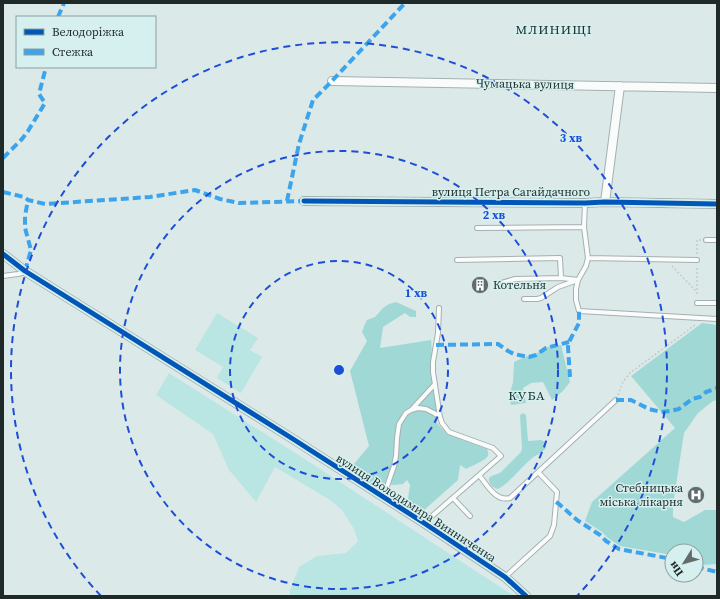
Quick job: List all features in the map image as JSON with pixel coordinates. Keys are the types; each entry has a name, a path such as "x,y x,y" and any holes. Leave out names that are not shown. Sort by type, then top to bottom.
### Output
{"street":[{"name":"Чумацька вулиця","path":"332,81 717,88"},
{"path":"605,202 620,86"},
{"name":"вулиця Петра Сагайдачного","path":"304,201 717,204"},
{"name":"вулиця Володимира Винниченка","path":"3,254 26,272 293,439 424,524 505,577 526,596"}],"lane":[{"path":"585,203 584,227 588,258 586,266 578,280 576,289 576,300 579,311 717,319"},
{"path":"477,228 584,227"},
{"path":"706,240 717,240"},
{"path":"457,260 560,258 561,278"},
{"path":"588,258 697,260"},
{"path":"3,276 26,272"},
{"path":"498,284 515,279 561,278 578,280"},
{"path":"524,299 541,298 558,287 578,280"},
{"path":"697,303 717,303"},
{"path":"424,524 502,456 493,448 449,432 442,423 433,372 433,362 438,332 439,308"},
{"path":"384,498 395,461 399,424 406,414 435,384"},
{"path":"479,476 500,498 510,498 616,400"},
{"path":"411,410 418,408 426,409 440,417"},
{"path":"505,577 550,536 554,525 557,492 538,472"},
{"path":"453,498 470,516"}],"path":[{"path":"666,259 697,292 697,294"},
{"path":"616,400 623,382 630,373 704,318"}],"shaded area":[{"path":"396,302 416,311 416,317 410,317 405,313 383,327 380,348 431,340 437,423 447,434 487,449 488,453 488,456 484,460 466,469 460,465 458,480 423,511 414,506 408,499 410,485 407,480 403,484 394,485 378,482 371,486 348,471 369,446 350,371 367,341 362,332 367,320 375,317 389,304"},
{"path":"217,313 258,338 250,350 262,357 241,393 217,378 223,367 195,350"},
{"path":"702,323 717,325 717,400 713,401 698,413 684,433 673,506 673,517 684,522 705,510 717,510 717,564 704,565 704,543 664,543 664,554 620,546 585,521 592,502 675,428 631,376"},
{"path":"561,345 570,382 563,391 552,400 543,382 531,383 523,388 526,403 511,405 509,397 513,382 514,362 537,353 546,347"},
{"path":"169,373 311,463 514,596 290,596 290,590 299,567 317,556 346,553 358,541 354,529 342,510 330,500 275,467 256,502 229,470 213,434 156,395"},
{"path":"523,413 526,415 528,441 541,440 545,442 546,448 531,459 498,489 490,484 489,478 501,472 521,452 520,415"}],"marked path":[{"path":"58,16 64,3"},
{"path":"287,201 299,144 313,100 405,3"},
{"path":"3,158 22,139 45,103 39,94 46,68"},
{"path":"3,192 45,204 150,197 195,190 220,199 239,203 304,201"},
{"path":"25,271 31,250 25,228 25,216 28,200"},
{"path":"570,377 568,347 579,323 579,311"},
{"path":"436,345 498,344 514,354 529,357 536,355 546,348 569,342"},
{"path":"616,400 631,400 649,409 661,412 670,411 679,409 692,399 700,397 706,392 717,388"},
{"path":"556,502 577,520 619,549 664,557"},
{"path":"704,569 717,572"}],"cycle path":[{"path":"304,201 717,204"},
{"path":"3,254 25,271 424,523 505,577 526,596"}],"place":[{"name":"Котельня","path":"480,285"},
{"name":"Стебницька міська лікарня","path":"696,495"}],"district":[{"name":"МЛИНИЩІ","path":"554,29"},
{"name":"КУБА","path":"527,395"}]}
